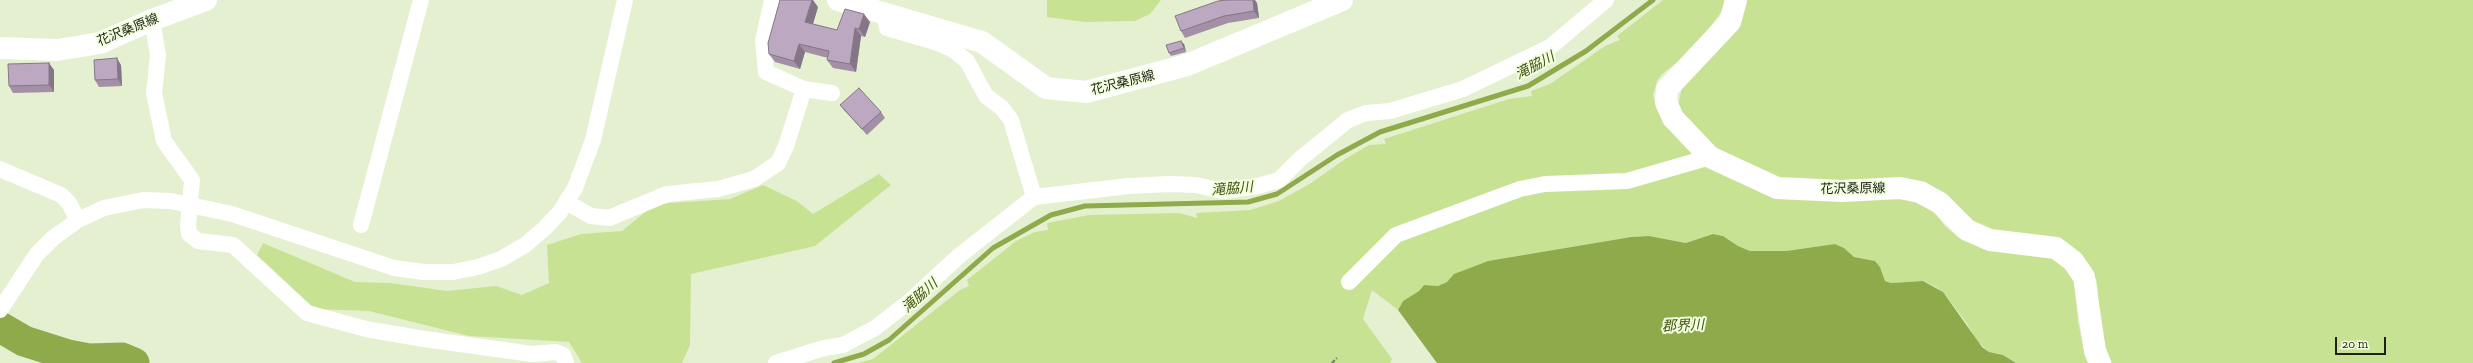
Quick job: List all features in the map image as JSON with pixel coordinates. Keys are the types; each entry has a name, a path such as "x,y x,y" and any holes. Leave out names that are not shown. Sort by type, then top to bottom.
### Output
{"main road":[{"name":"花沢桑原線","path":"0,48 57,50 100,43 152,20 206,0"},
{"name":"花沢桑原線","path":"838,0 982,42 1046,88 1086,92 1188,65 1342,0"},
{"name":"花沢桑原線","path":"1736,0 1730,22 1667,89 1666,102 1673,118 1710,157 1777,188 1842,192 1900,188 1920,192 1940,203 1967,230 1985,238 2056,248 2073,260 2084,278 2095,350 2100,363"}],"street":[{"path":"361,225 421,0"},
{"path":"0,310 37,254 53,238 78,220 104,208 143,200 191,204 232,214 394,268 424,272 453,272 478,267 501,259 525,245 545,228 566,202 586,165 626,0"},
{"path":"772,0 763,41 766,72 804,89 832,93"},
{"path":"776,363 824,348 843,345 875,328 910,301 960,255 1034,197 1129,186 1169,184 1196,185 1222,191 1258,186 1279,180 1300,159 1348,120 1366,112 1390,111 1463,89 1550,48 1606,0"},
{"path":"885,13 887,28 935,42 952,49 967,61 986,96 1002,108 1011,120 1034,197"},
{"path":"152,20 158,55 154,93 164,141 192,180 188,225 189,234 198,241 233,245 308,313 366,329 410,336 532,354 556,352 563,355 566,363"},
{"path":"566,202 590,216 609,218 667,194 718,189 754,179 778,163 786,146 804,89"},
{"path":"1349,282 1396,235 1520,190 1546,184 1627,181 1710,157"},
{"path":"0,169 61,195 69,203 78,220"}],"path":[{"path":"1332,363 1337,358"}],"shaded area":[{"path":"1047,0 1161,0 1150,14 1135,21 1085,22 1047,17"},
{"path":"1663,0 1726,0 1724,8 1693,50 1662,74 1657,81 1653,95 1657,110 1706,167 1897,195 1932,209 1945,226 1958,237 1977,245 2049,257 2066,267 2074,281 2078,321 2084,352 2090,363 2016,363 2003,355 1989,352 1977,341 1966,322 1943,292 1936,287 1923,281 1891,283 1885,281 1880,267 1875,261 1854,257 1844,248 1835,244 1786,251 1750,251 1738,246 1723,236 1713,234 1687,243 1649,236 1631,237 1488,261 1455,274 1447,282 1438,286 1424,285 1419,291 1403,301 1398,310 1372,290 1363,319 1392,359 1390,363 858,363 873,359 960,290 969,286 967,280 1016,241 1035,232 1048,230 1047,223 1089,215 1179,213 1197,218 1196,213 1250,210 1279,201 1311,183 1345,159 1369,145 1386,144 1384,139 1509,99 1532,96 1531,91 1550,84 1605,46 1620,40 1617,36"},
{"path":"1746,0 2473,0 2473,363 2112,363 2106,351 2100,322 2097,282 2089,264 2074,252 1981,230 1941,196 1778,179 1717,149 1692,131 1678,106 1682,87"},
{"path":"879,174 891,185 815,246 691,274 690,345 682,363 582,363 569,342 469,336 369,311 315,309 257,255 263,243 355,282 390,283 447,291 496,286 522,295 549,283 547,245 581,234 622,231 655,204 730,199 763,185 797,201 813,214"}],"water":[{"path":"1713,234 1723,236 1738,246 1750,251 1786,251 1835,244 1844,248 1854,257 1875,261 1880,267 1885,281 1891,283 1923,281 1943,292 1982,347 1989,352 2003,355 2016,363 1437,363 1398,310 1403,301 1419,291 1424,285 1438,286 1447,282 1454,274 1488,261 1631,237 1649,236 1686,243"}],"building":[{"path":"780,0 812,0 805,22 837,30 845,9 864,14 859,29 855,28 850,64 827,60 829,51 799,44 794,61 769,54 768,43"},
{"path":"1253,0 1254,11 1224,16 1181,31 1175,16 1218,1"},
{"path":"1181,41 1184,48 1169,53 1166,45"},
{"path":"117,58 118,79 95,80 94,60"},
{"path":"49,63 49,85 9,86 8,64"},
{"path":"859,88 881,112 862,129 840,105"}],"waterway":[{"name":"滝脇川","path":"834,363 864,354 889,340 993,248 1051,215 1085,206 1248,202 1277,194 1337,155 1380,132 1528,86 1586,51 1653,0"},
{"name":"郡界川","path":"0,327 24,341 68,355 89,359 122,358 134,363"}]}
